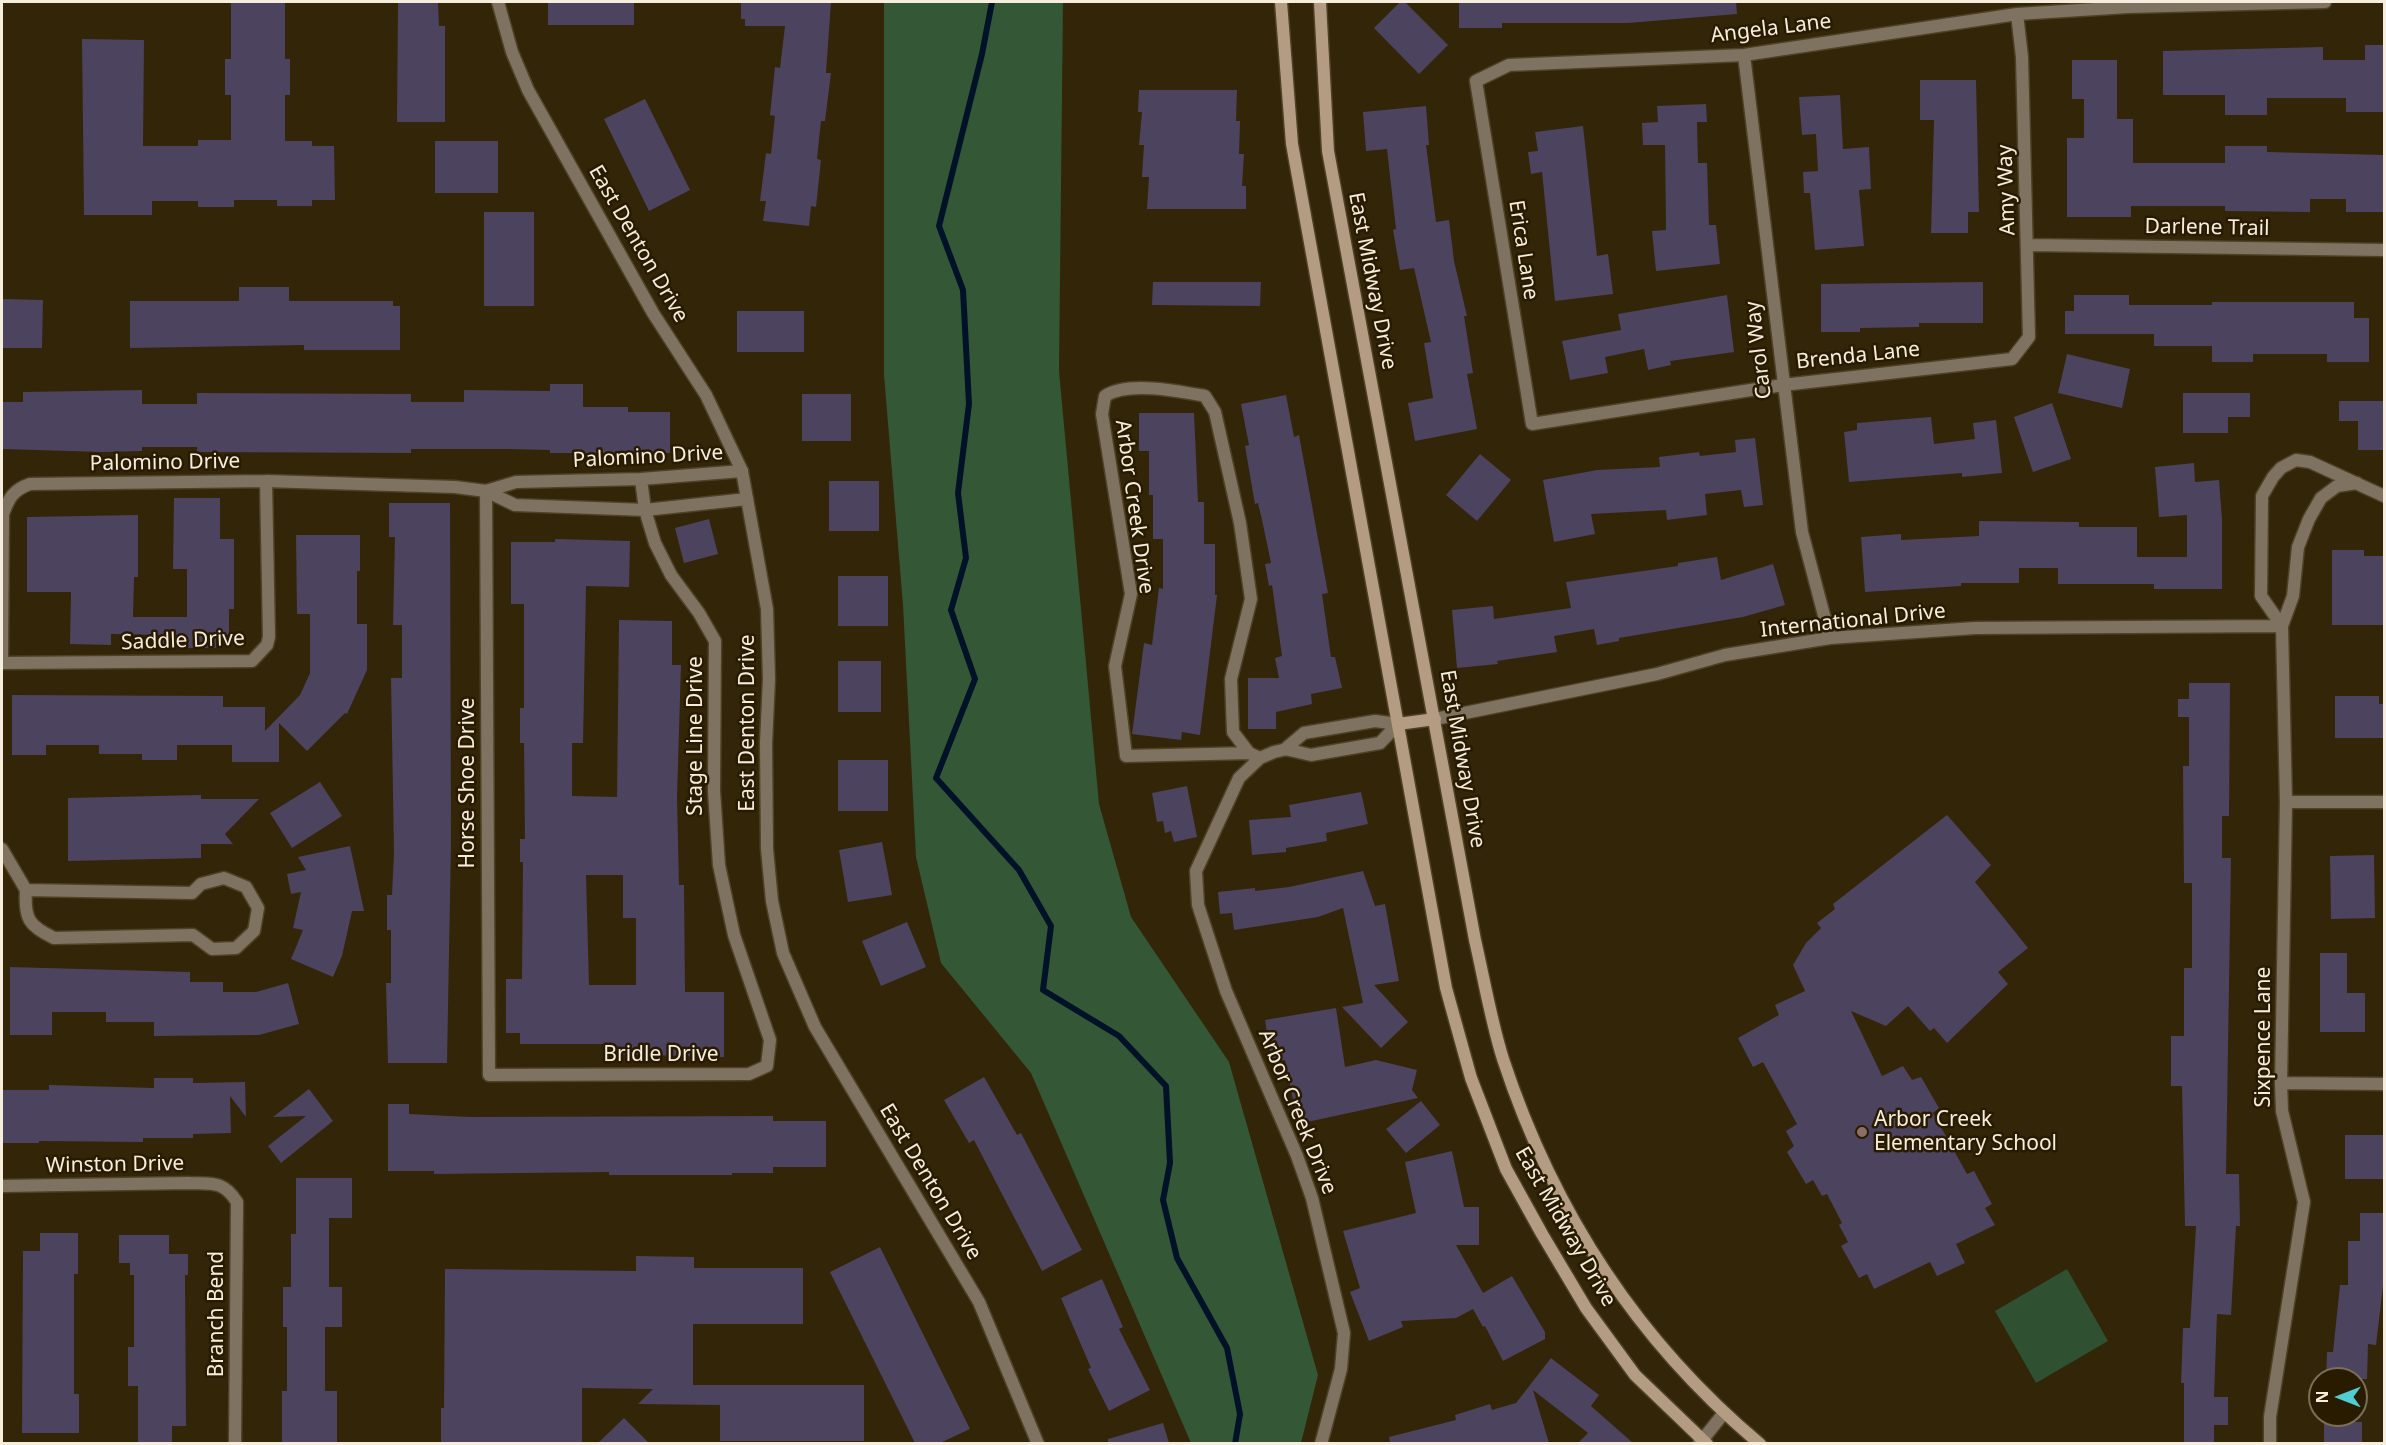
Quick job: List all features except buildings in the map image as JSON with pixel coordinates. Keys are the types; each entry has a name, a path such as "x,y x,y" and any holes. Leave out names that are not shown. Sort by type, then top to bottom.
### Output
{"main road":[{"name":"East Midway Drive","path":"1281,2 1292,144 1446,988 1471,1078 1506,1169 1586,1308 1635,1375 1702,1442"},
{"name":"East Midway Drive","path":"1320,2 1328,151 1475,940 1503,1057 1529,1131 1563,1206 1624,1300 1671,1357 1724,1413 1760,1443"},
{"path":"1398,724 1435,719"}],"street":[{"name":"East Denton Drive","path":"498,2 512,52 528,90 653,313 706,395 742,471 767,609 767,849 772,901 783,953 815,1028 979,1302 1038,1443"},
{"name":"Angela Lane","path":"1476,81 1509,64 1744,55 2017,14 2128,4 2325,2"},
{"name":"Amy Way","path":"2012,359 2029,337 2022,57 2017,14"},
{"name":"Carol Way","path":"1744,55 1802,532 1830,638"},
{"name":"Erica Lane","path":"1476,81 1532,424"},
{"name":"Darlene Trail","path":"2028,245 2385,250"},
{"name":"Brenda Lane","path":"1532,424 1783,384 2012,359"},
{"name":"Arbor Creek Drive","path":"1116,389 1173,390 1205,396 1215,412 1240,523 1251,599 1231,679 1233,732 1254,756 1126,756 1115,666 1131,594 1102,414 1105,396 1116,389"},
{"path":"2282,626 2261,596 2262,496 2282,468 2296,460 2310,462 2385,496"},
{"name":"Palomino Drive","path":"486,491 516,482 641,479 742,471"},
{"name":"Stage Line Drive","path":"641,479 645,510 656,543 671,575 699,613 715,641 714,791 719,865 734,935 756,1006"},
{"name":"Palomino Drive","path":"2,656 3,514 9,497 17,489 30,484 266,481 455,487 486,491 515,506 645,510 747,499"},
{"name":"Saddle Drive","path":"2,663 252,661 267,645 269,637 266,481"},
{"path":"2282,626 2294,596 2298,547 2309,519 2321,498 2337,486 2357,483"},
{"name":"Horse Shoe Drive","path":"486,491 489,1074"},
{"name":"International Drive","path":"1435,719 1657,674 1725,655 1830,638 1975,628 2282,626"},
{"name":"Sixpence Lane","path":"2270,1443 2270,1417 2304,1202 2282,1111 2286,802 2282,626"},
{"path":"1287,749 1285,749 1304,733 1375,721 1398,724"},
{"path":"1254,756 1287,749 1311,755 1380,743 1398,724"},
{"name":"Arbor Creek Drive","path":"1254,756 1239,778 1196,871 1198,905 1226,991 1298,1156 1312,1198 1344,1333 1341,1369 1321,1443"},
{"path":"2286,802 2385,802"},
{"path":"2,849 26,890 24,910 34,928 54,938 193,935 212,949 225,950 246,941 254,932 258,920 258,908 254,896 246,886 224,878 201,884 192,893 26,890"},
{"name":"Bridle Drive","path":"489,1074 749,1074 767,1066 770,1040 756,1006"},
{"path":"2281,1083 2385,1084"},
{"name":"Winston Drive","path":"2,1186 188,1183 216,1184 228,1188"},
{"name":"Branch Bend","path":"228,1188 237,1202 235,1443"},
{"path":"1702,1442 1724,1413"}],"green space":[{"path":"884,2 1063,2 1059,371 1099,804 1131,917 1229,1062 1318,1375 1301,1443 1191,1443 1031,1073 941,963 916,857 903,605 884,375"},
{"path":"2067,1269 2108,1341 2036,1383 1995,1311"}],"waterway":[{"path":"992,2 982,54 939,226 963,290 969,404 958,493 966,558 951,610 975,679 936,778 1019,870 1051,926 1043,990 1119,1036 1166,1086 1170,1163 1163,1200 1177,1258 1227,1348 1240,1414 1235,1444"}],"place":[{"name":"Arbor Creek Elementary School","path":"1862,1132"}]}
